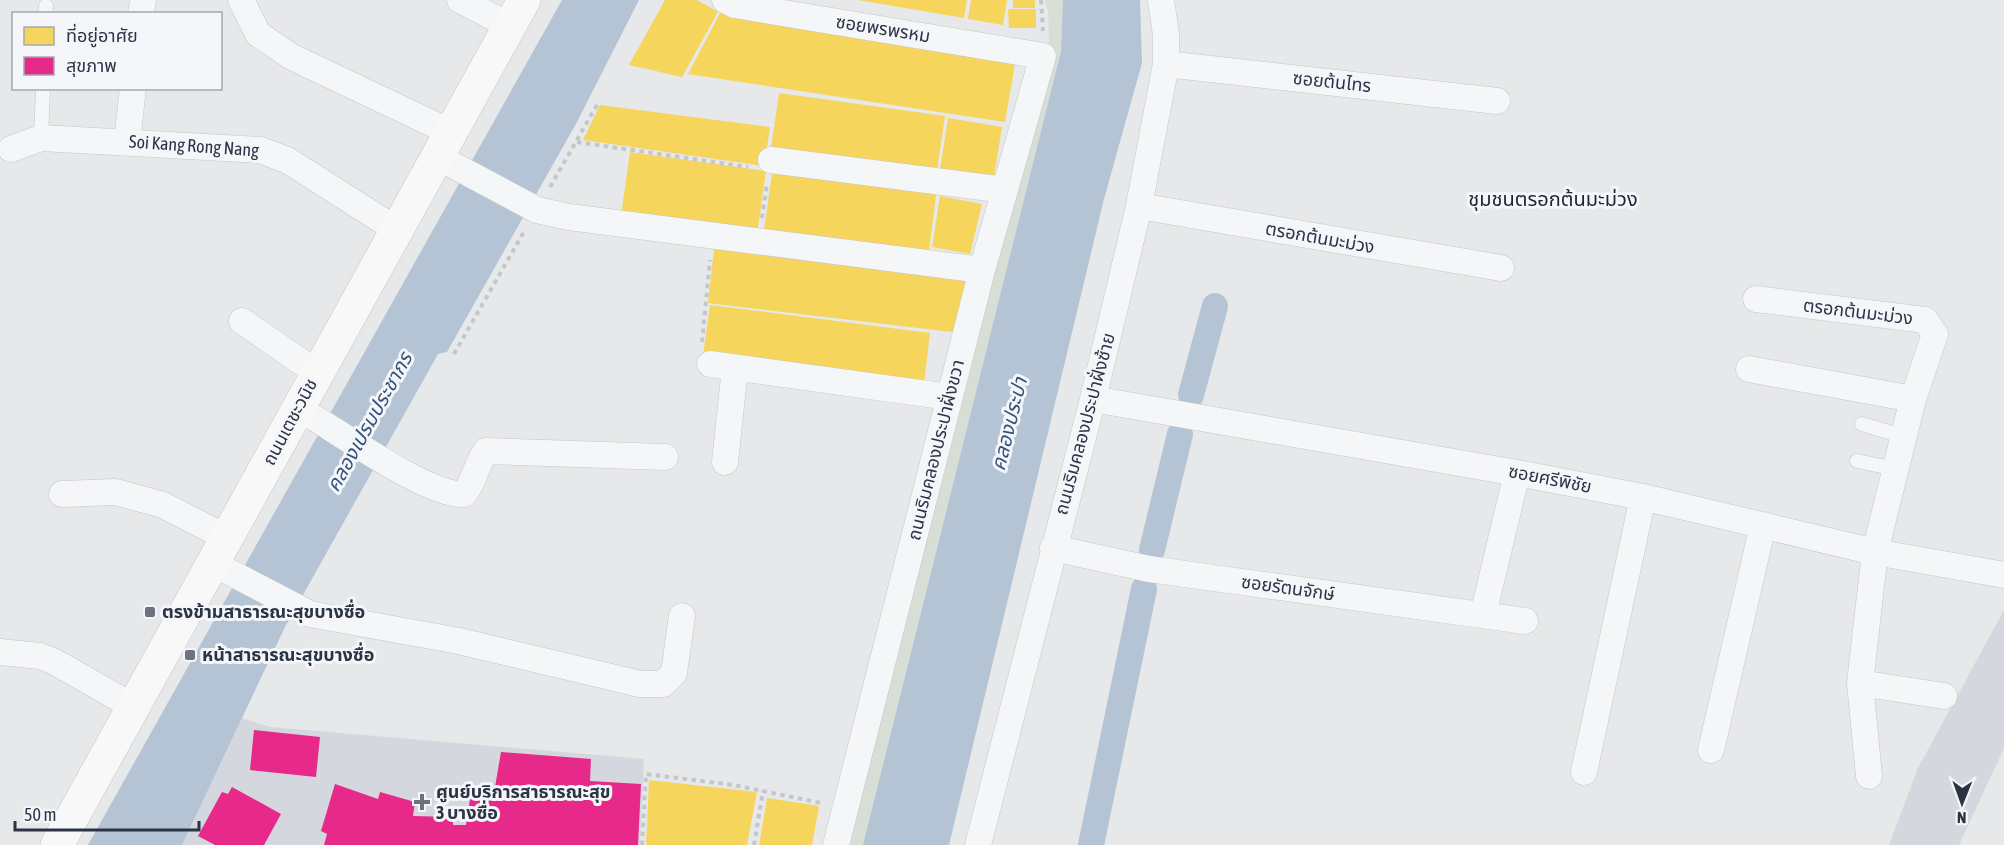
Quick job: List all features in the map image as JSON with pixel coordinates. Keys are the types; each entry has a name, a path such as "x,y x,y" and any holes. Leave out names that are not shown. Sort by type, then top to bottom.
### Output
{"main road":[{"name":"ถนนเตชะวนิช","path":"57,845 134,707 226,559 310,415 317,373 397,230 451,154 517,13"}],"street":[{"path":"241,0 258,34 533,208 569,217 982,270"},
{"path":"460,0 517,13"},
{"name":"ซอยพรพรหม","path":"725,0 735,5 1043,56"},
{"name":"ถนนริมคลองประปาฝั่งซ้าย","path":"978,845 1093,399 1139,206 1166,64 1166,34 1161,0"},
{"name":"ถนนริมคลองประปาฝั่งขวา","path":"836,845 982,270 1043,56"},
{"name":"ซอยต้นไทร","path":"1166,64 1497,100"},
{"path":"127,141 133,90"},
{"path":"11,149 41,138"},
{"name":"Soi Kang Rong Nang","path":"41,138 260,150 273,154 397,230"},
{"path":"770,165 1005,190"},
{"name":"ตรอกต้นมะม่วง","path":"1139,206 1501,268"},
{"name":"ตรอกต้นมะม่วง","path":"1756,299 1925,320 1935,334 1913,399"},
{"path":"242,321 317,373"},
{"path":"706,354 735,368 949,397"},
{"path":"725,462 735,368"},
{"path":"1749,369 1913,399 1875,552 1860,683 1869,776"},
{"name":"ซอยศรีพิชัย","path":"1093,399 1517,472 1643,497 1875,552 2004,575"},
{"path":"310,415 416,479 456,495 464,494 470,487 486,451 665,457"},
{"path":"1483,615 1517,472"},
{"path":"62,494 116,492 153,502 226,559 301,610 459,641 639,684 663,684 674,673 682,616"},
{"path":"1584,772 1643,497"},
{"path":"1711,750 1764,525"},
{"name":"ซอยรัตนจักษ์","path":"1053,548 1149,569 1525,621"},
{"path":"0,652 40,656 55,662 134,707"},
{"path":"1860,683 1944,696"}],"lane":[{"path":"41,138 43,90"},
{"path":"1862,424 1905,437"},
{"path":"1857,461 1896,469"}],"path":[{"path":"577,142 770,165 759,242"},
{"path":"706,354 712,236"},
{"path":"642,845 646,774 763,790 845,808"},
{"path":"754,845 763,790"}],"shaded area":[{"path":"1045,0 1063,0 1061,51 863,845 850,845 1049,41 1048,11"},
{"path":"2004,610 2004,748 1959,845 1889,845 1918,768"},
{"name":"ศูนย์บริการสาธารณะสุข 3 บางซื่อ","path":"242,718 270,727 644,759 640,845 182,845"}],"water":[{"name":"คลองเปรมประชากร","path":"562,0 639,0 577,122 447,352 438,354 285,627 182,845 88,845"},
{"name":"คลองประปา","path":"1063,0 1140,0 1142,63 1104,199 949,845 863,845 1061,51"}],"building: ที่อยู่อาศัย":[{"path":"665,0 697,0 718,12 682,77 629,65"},
{"path":"858,0 967,0 964,18"},
{"path":"971,0 1007,0 1003,25 968,19"},
{"path":"1013,0 1035,0 1035,8 1013,8"},
{"path":"1008,9 1036,9 1036,28 1009,28"},
{"path":"720,13 1015,64 1005,122 688,74"},
{"path":"779,93 945,116 937,171 771,148"},
{"path":"600,105 770,127 764,166 583,140"},
{"path":"948,118 1002,127 994,177 940,169"},
{"path":"630,152 766,171 757,234 621,215"},
{"path":"773,166 937,187 929,251 764,230"},
{"path":"940,196 982,204 970,254 932,247"},
{"path":"714,249 966,279 960,333 708,303"},
{"path":"710,305 930,333 924,384 703,356"},
{"path":"649,780 757,792 747,845 646,845"},
{"path":"767,798 819,806 812,845 759,845"}],"building: สุขภาพ":[{"path":"254,730 320,737 316,777 250,770"},
{"path":"501,752 591,759 590,781 641,784 638,845 324,845 327,834 321,831 335,784 378,799 380,792 415,802 413,816 453,817 453,825 466,825 472,786 495,787"},
{"path":"232,787 281,814 264,845 215,845 198,836 222,792 228,794"}],"waterway":[{"path":"1191,395 1215,306"},
{"path":"1152,550 1180,434"},
{"path":"1091,845 1144,589"}],"place":[{"name":"ตรงข้ามสาธารณะสุขบางซื่อ","path":"150,612"},
{"name":"หน้าสาธารณะสุขบางซื่อ","path":"190,655"},
{"name":"ศูนย์บริการสาธารณะสุข 3 บางซื่อ","path":"422,802"}],"district":[{"name":"ชุมชนตรอกต้นมะม่วง","path":"1553,199"}]}
